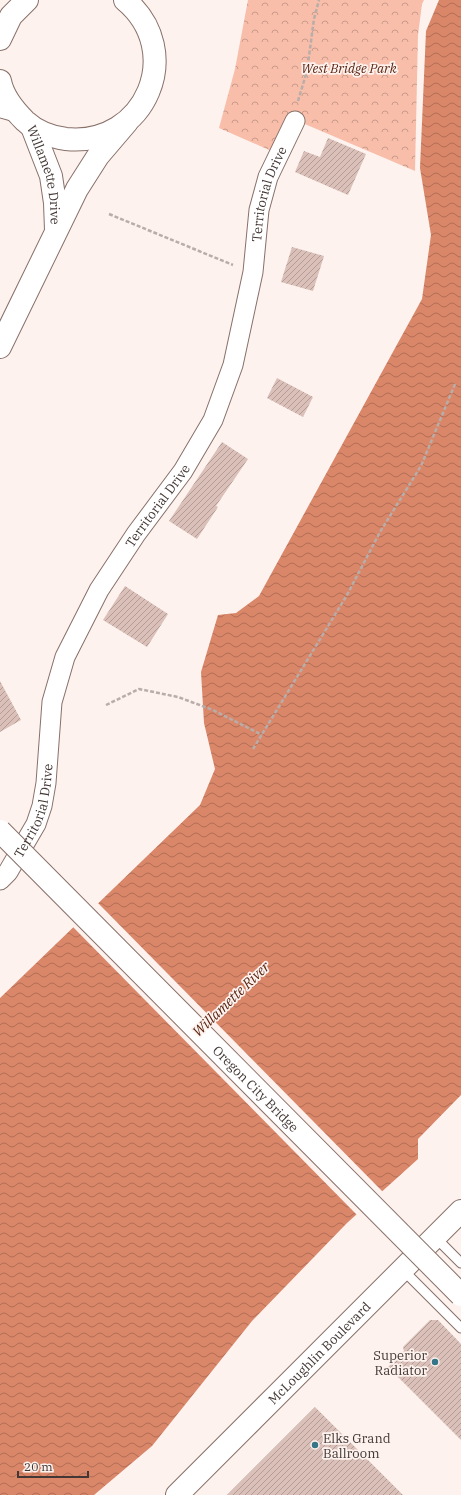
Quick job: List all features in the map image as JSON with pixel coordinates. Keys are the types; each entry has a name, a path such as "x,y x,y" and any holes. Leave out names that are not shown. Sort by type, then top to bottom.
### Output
{"main road":[{"path":"0,39 12,16 27,0"},
{"name":"Willamette Drive","path":"0,348 77,189 98,156 143,103 153,80 155,55 149,30 132,3"},
{"name":"Willamette Drive","path":"0,81 7,108 32,127 52,176 56,233"},
{"path":"32,127 55,138 80,140 105,135 127,122"},
{"name":"Oregon City Bridge","path":"0,832 461,1295"},
{"name":"McLoughlin Boulevard","path":"177,1495 461,1211"}],"street":[{"name":"Territorial Drive","path":"0,880 8,872 36,824 42,806 46,783 52,702 65,657 99,590 136,534 183,471 213,420 233,365 253,272 259,210 268,176 295,121"}],"lane":[{"path":"435,1237 461,1263"},
{"path":"402,1269 461,1328"}],"path":[{"path":"295,121 296,107 307,71 314,20 319,0"},
{"path":"110,214 253,272"},
{"path":"253,749 347,595 380,532 421,466 455,384"},
{"path":"106,705 138,689 178,698 213,710 262,735"}],"green space":[{"name":"West Bridge Park","path":"248,0 424,0 422,4 418,35 415,171 293,119 276,153 219,128 235,69"}],"water":[{"name":"Willamette River","path":"439,0 461,0 461,1095 418,1139 418,1159 347,1223 252,1321 152,1446 94,1495 0,1495 0,998 200,805 215,769 204,723 201,672 218,615 236,613 259,596 422,299 431,235 420,168 426,31"}],"pier":[{"path":"97,902 384,1193 358,1216 72,926"}],"building":[{"path":"328,138 366,154 348,195 295,172 304,151 320,157"},
{"path":"292,247 324,256 313,291 281,282"},
{"path":"277,378 313,397 303,417 267,398"},
{"path":"222,442 248,459 216,506 218,507 197,539 169,521"},
{"path":"125,586 168,614 147,647 103,620"},
{"path":"0,681 21,720 0,732"},
{"path":"430,1320 438,1320 461,1344 461,1440 388,1367 404,1351 403,1347"},
{"name":"Elks Grand Ballroom","path":"315,1407 403,1495 227,1495"}],"place":[{"name":"Superior Radiator","path":"435,1362"},
{"name":"Elks Grand Ballroom","path":"315,1445"}]}
